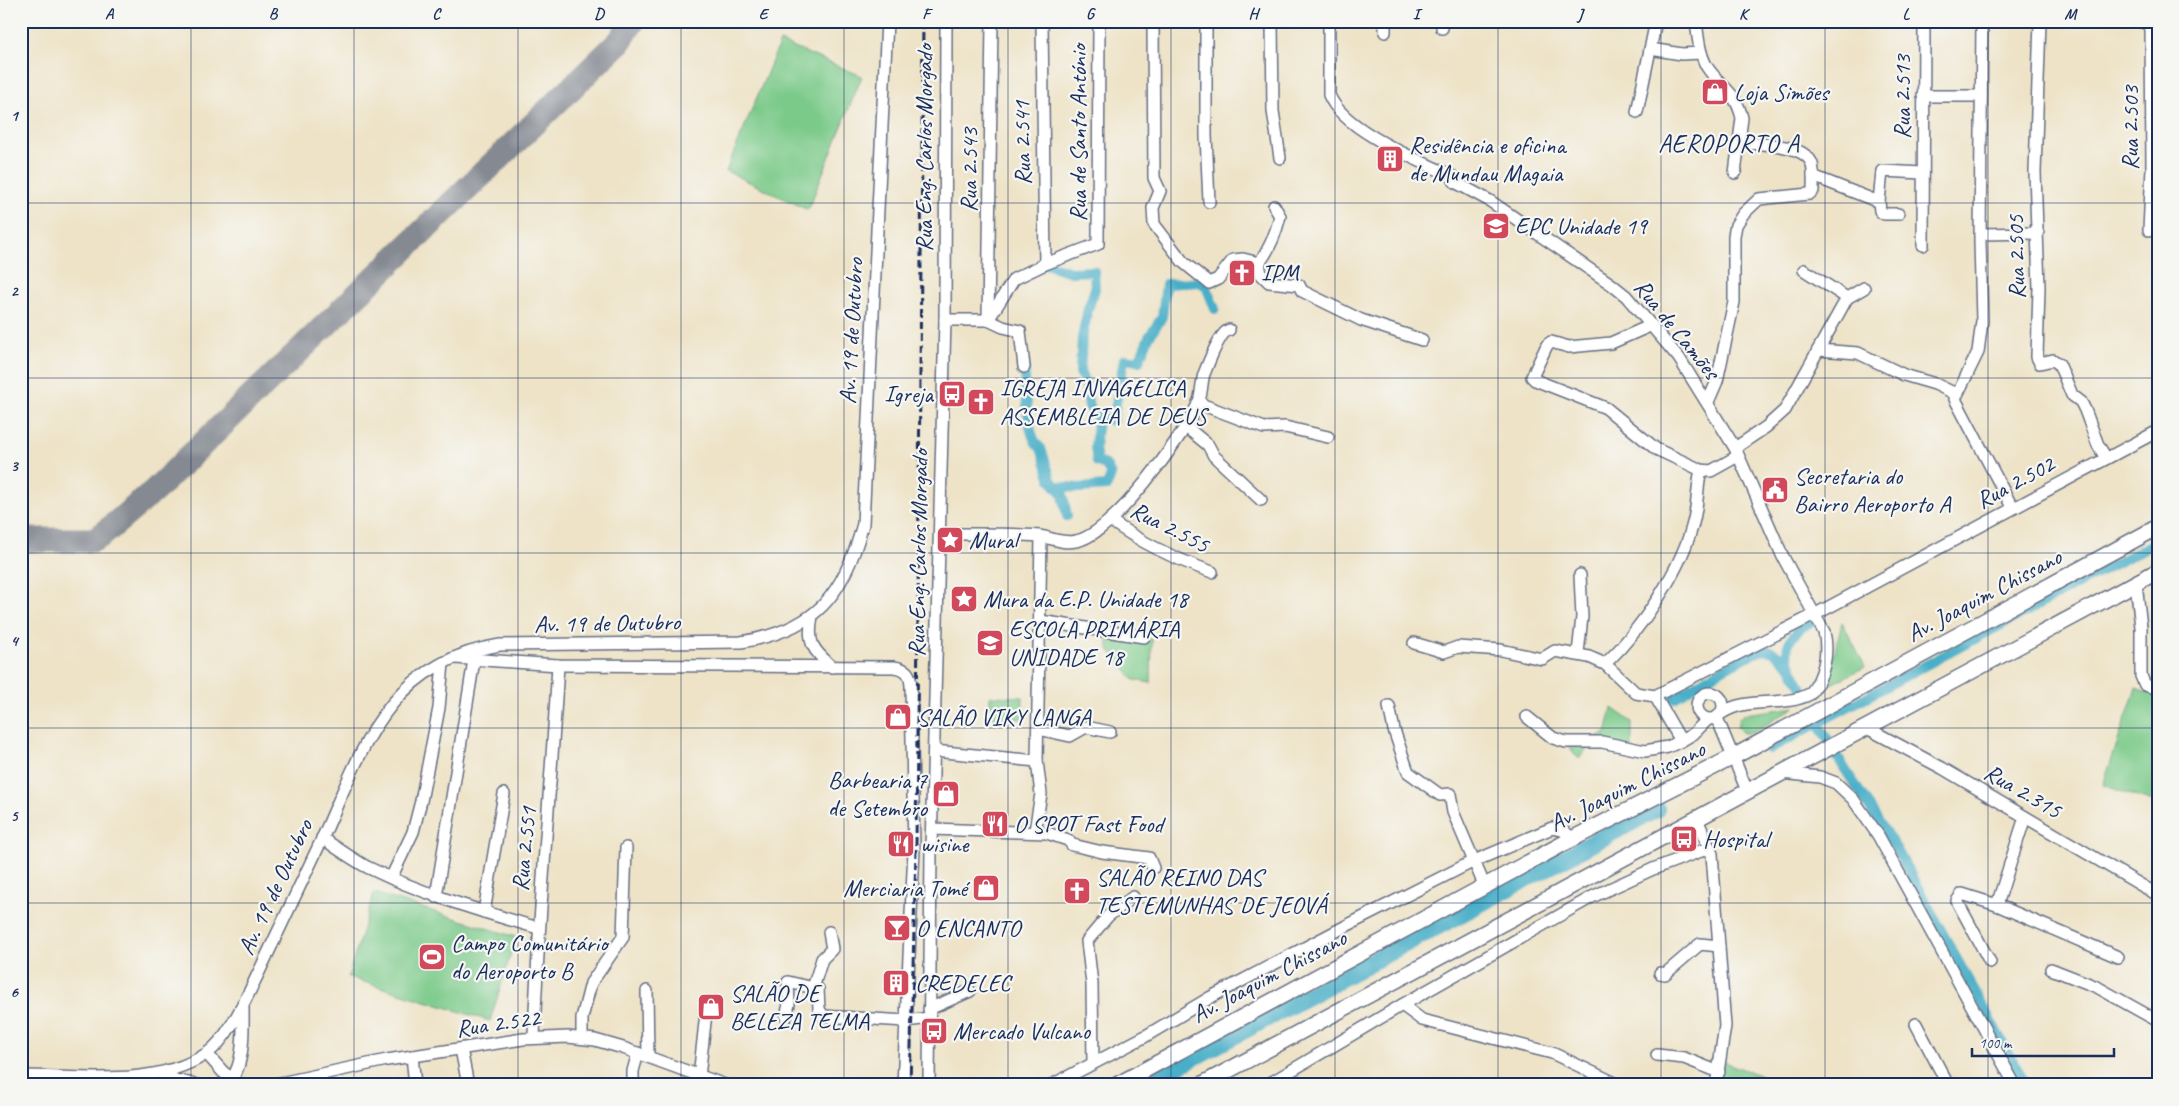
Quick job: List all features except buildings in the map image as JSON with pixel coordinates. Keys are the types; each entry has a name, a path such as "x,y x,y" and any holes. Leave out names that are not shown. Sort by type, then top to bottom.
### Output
{"main road":[{"name":"Av. Joaquim Chissano","path":"1118,1085 1282,994 1572,839 1733,757 2158,527"},
{"path":"1201,1085 1696,819 1748,793 1865,727 2158,571"}],"street":[{"name":"Av. 19 de Outubro","path":"21,1076 157,1078 207,1054 225,1033 243,1004 322,838 349,775 383,714 414,681 447,661 470,651 500,645 741,642 780,633 812,616 845,578 855,555 864,524 887,21"},
{"name":"Rua Eng. Carlos Morgado","path":"929,1085 932,829 944,320 946,21"},
{"name":"Rua 2.543","path":"988,320 992,21"},
{"name":"Rua 2.541","path":"1042,21 1045,264"},
{"name":"Rua de Santo António","path":"1045,264 1098,244 1099,21"},
{"path":"1153,21 1154,178 1160,194 1154,205 1152,218 1154,224 1172,249 1199,277 1209,283 1214,283 1233,260 1255,261 1259,263"},
{"path":"1206,21 1206,136 1209,202"},
{"path":"1272,21 1273,111 1280,158"},
{"name":"Rua de Camões","path":"1329,21 1329,95 1333,106 1377,140 1452,176 1455,182 1490,201 1626,296 1679,358 1708,402 1737,452 1780,551 1824,632 1827,645 1820,678 1810,694 1789,701 1736,706 1715,717"},
{"path":"1637,112 1656,21"},
{"path":"1696,21 1701,53 1708,69 1734,96 1740,110 1742,118 1735,173"},
{"name":"Rua 2.513","path":"1923,245 1924,21"},
{"path":"1982,21 1980,234 1982,321 1980,344 1956,394 1956,403 2012,507"},
{"name":"Rua 2.505","path":"2040,21 2035,154 2040,288 2037,357 2040,362 2053,360 2060,364 2072,395 2081,402 2098,445 2106,458"},
{"path":"2139,21 2154,27"},
{"name":"Rua 2.503","path":"2150,230 2154,27"},
{"path":"1650,49 1682,54 1701,53"},
{"path":"1923,96 1981,96"},
{"path":"1708,402 1717,381 1734,302 1734,236 1736,225 1759,199 1811,194 1813,176 1810,160 1788,147 1740,143"},
{"path":"1898,214 1882,212 1879,202 1882,171 1923,173"},
{"path":"1813,176 1879,202"},
{"path":"1274,206 1280,216 1278,224 1273,240 1259,263 1261,274 1269,282 1299,285 1302,291 1361,320 1422,340"},
{"path":"1980,234 2038,233"},
{"path":"988,320 1014,279 1045,264"},
{"path":"1804,270 1847,298"},
{"path":"1652,325 1611,343 1569,347 1551,342 1547,344 1532,377 1535,380 1606,408 1656,449 1701,470 1711,471 1737,452 1786,410 1847,298 1864,288"},
{"path":"944,320 988,320 1003,327 1020,331 1024,367"},
{"path":"940,534 1041,536 1057,541 1077,541 1087,538 1110,520 1160,464 1198,403 1204,374 1224,331 1229,330"},
{"path":"1818,350 1858,353 1904,375 1935,384 1956,394"},
{"path":"1198,403 1264,428 1285,427 1328,437"},
{"path":"1185,426 1208,445 1214,456 1262,500"},
{"name":"Rua 2.502","path":"1655,696 1814,615 2012,507 2158,431"},
{"path":"1605,664 1641,625 1665,588 1694,519 1701,470"},
{"name":"Rua 2.555","path":"1110,520 1130,535 1162,553 1212,572"},
{"path":"1035,831 1041,794 1037,761 1041,536"},
{"path":"1578,654 1582,617 1580,575"},
{"path":"2136,583 2141,627 2141,676 2145,685 2158,690"},
{"path":"812,616 809,632 811,642 816,652 832,666"},
{"path":"1040,621 1144,637"},
{"path":"1414,643 1444,652 1458,647 1501,650 1542,659 1555,652 1578,654 1605,664 1636,692 1655,696 1681,741"},
{"path":"436,896 474,660"},
{"path":"391,878 413,832 421,801 447,661 474,660 558,665 832,666 894,667 904,669 910,675 914,850 903,1085"},
{"name":"Rua 2.551","path":"534,1038 538,928 551,795 558,665"},
{"path":"1389,706 1394,730 1408,772 1440,795 1450,794 1453,812 1472,862 1485,887"},
{"path":"1527,717 1553,738 1566,742 1602,742 1645,752 1668,747 1681,741 1715,717 1748,793"},
{"path":"1038,729 1070,736 1086,727 1110,732"},
{"name":"Rua 2.315","path":"1865,727 1942,768 2158,895"},
{"path":"934,751 1037,761"},
{"path":"1781,773 1828,779 1853,799 1878,835 2015,1085"},
{"path":"484,912 504,794"},
{"path":"1997,905 2026,817"},
{"path":"1696,819 1712,854 1719,946 1725,1026 1716,1085"},
{"path":"1052,1085 1144,1037 1210,996 1472,862 1552,828 1563,830 1572,839"},
{"path":"932,829 1035,831 1061,836 1072,845 1102,852 1144,857 1151,861 1153,868"},
{"path":"322,838 365,866 391,878 436,896 538,928"},
{"path":"582,1038 582,1018 591,983 623,937 626,848"},
{"path":"1267,1085 1402,1005 1592,897 1653,869 1709,848"},
{"path":"1990,962 1957,901 1958,897 1965,894 1997,905 2118,957"},
{"path":"1093,1063 1092,984 1087,941 1108,916 1133,897"},
{"path":"812,988 822,959 832,949 829,932"},
{"path":"1660,973 1665,974 1700,944 1719,946"},
{"path":"2051,969 2097,987 2158,1021"},
{"path":"786,1017 789,1004 788,982 819,990 818,1008 823,1016 906,1021 929,1014 970,991"},
{"path":"633,1085 633,1071 643,1054 647,991"},
{"path":"207,1054 231,1083 239,1064 243,1035 243,1004"},
{"path":"1402,1005 1422,1020 1552,1053 1619,1085"},
{"path":"699,1077 706,1013"},
{"path":"1916,1024 1948,1085"},
{"name":"Rua 2.522","path":"272,1085 412,1056 534,1038 582,1038 643,1054 699,1077 725,1085"},
{"path":"461,1050 467,1080 466,1085"},
{"path":"412,1056 415,1085"},
{"path":"1657,1056 1684,1058 1719,1072"},
{"path":"157,1078 197,1085"}],"green space":[{"path":"780,42 862,76 808,210 726,171"},
{"path":"1842,622 1865,667 1819,690 1832,662"},
{"path":"1108,631 1152,639 1151,683 1134,680 1122,666 1108,648"},
{"path":"2136,688 2158,696 2158,804 2103,785"},
{"path":"990,696 1023,697 1022,719 990,717"},
{"path":"1795,707 1752,733 1743,733 1737,727 1739,718 1745,714"},
{"path":"1612,708 1632,722 1632,748 1590,745 1579,759 1564,741 1589,740 1606,733"},
{"name":"Campo Comunitário do Aeroporto B","path":"374,893 516,937 490,1021 348,977"},
{"path":"1724,1062 1786,1085 1715,1085"}],"waterway":[{"path":"1042,263 1071,272 1094,271 1095,289 1088,309 1082,338 1080,372 1085,382 1089,407 1098,419 1095,447 1097,462 1106,465 1111,475 1107,486 1079,488 1055,486"},
{"path":"1098,417 1113,421 1124,359 1139,361 1149,337 1162,317 1166,284 1200,282 1206,286 1215,309"},
{"path":"1024,360 1027,408 1032,433 1041,448 1051,480 1063,495 1067,516"},
{"path":"1769,749 2158,541"},
{"path":"1802,687 1791,666 1787,649 1794,635 1802,627 1814,620"},
{"path":"1674,698 1707,678 1759,652 1767,650 1773,652 1789,665"},
{"path":"1817,723 1828,740"},
{"path":"1836,755 1897,850 2026,1085"},
{"path":"1142,1085 1656,809"}],"taxiway":[{"path":"21,540 93,540 102,535 154,491 620,41 633,21"}],"railway":[{"path":"910,1085 916,849 923,21"}],"place":[{"name":"Loja Simões","path":"1715,92"},
{"name":"Residência e oficina de Mundau Magaia","path":"1390,159"},
{"name":"EPC Unidade 19","path":"1496,226"},
{"name":"IPM","path":"1242,273"},
{"name":"Igreja","path":"952,394"},
{"name":"IGREJA INVAGELICA ASSEMBLEIA DE DEUS","path":"981,402"},
{"name":"Secretaria do Bairro Aeroporto A","path":"1775,490"},
{"name":"Mural","path":"950,540"},
{"name":"Mura da E.P. Unidade 18","path":"964,599"},
{"name":"ESCOLA PRIMÁRIA UNIDADE 18","path":"990,643"},
{"name":"SALÃO VIKY LANGA","path":"898,717"},
{"name":"Barbearia 7 de Setembro","path":"946,794"},
{"name":"O SPOT Fast Food","path":"995,824"},
{"name":"Hospital","path":"1684,839"},
{"name":"wisine","path":"901,844"},
{"name":"Merciaria Tomé","path":"986,888"},
{"name":"SALÃO REINO DAS TESTEMUNHAS DE JEOVÁ","path":"1077,891"},
{"name":"O ENCANTO","path":"897,928"},
{"name":"Campo Comunitário do Aeroporto B","path":"432,957"},
{"name":"CREDELEC","path":"896,983"},
{"name":"SALÃO DE BELEZA TELMA","path":"711,1007"},
{"name":"Mercado Vulcano","path":"934,1031"}],"district":[{"name":"AEROPORTO A","path":"1729,143"}]}
